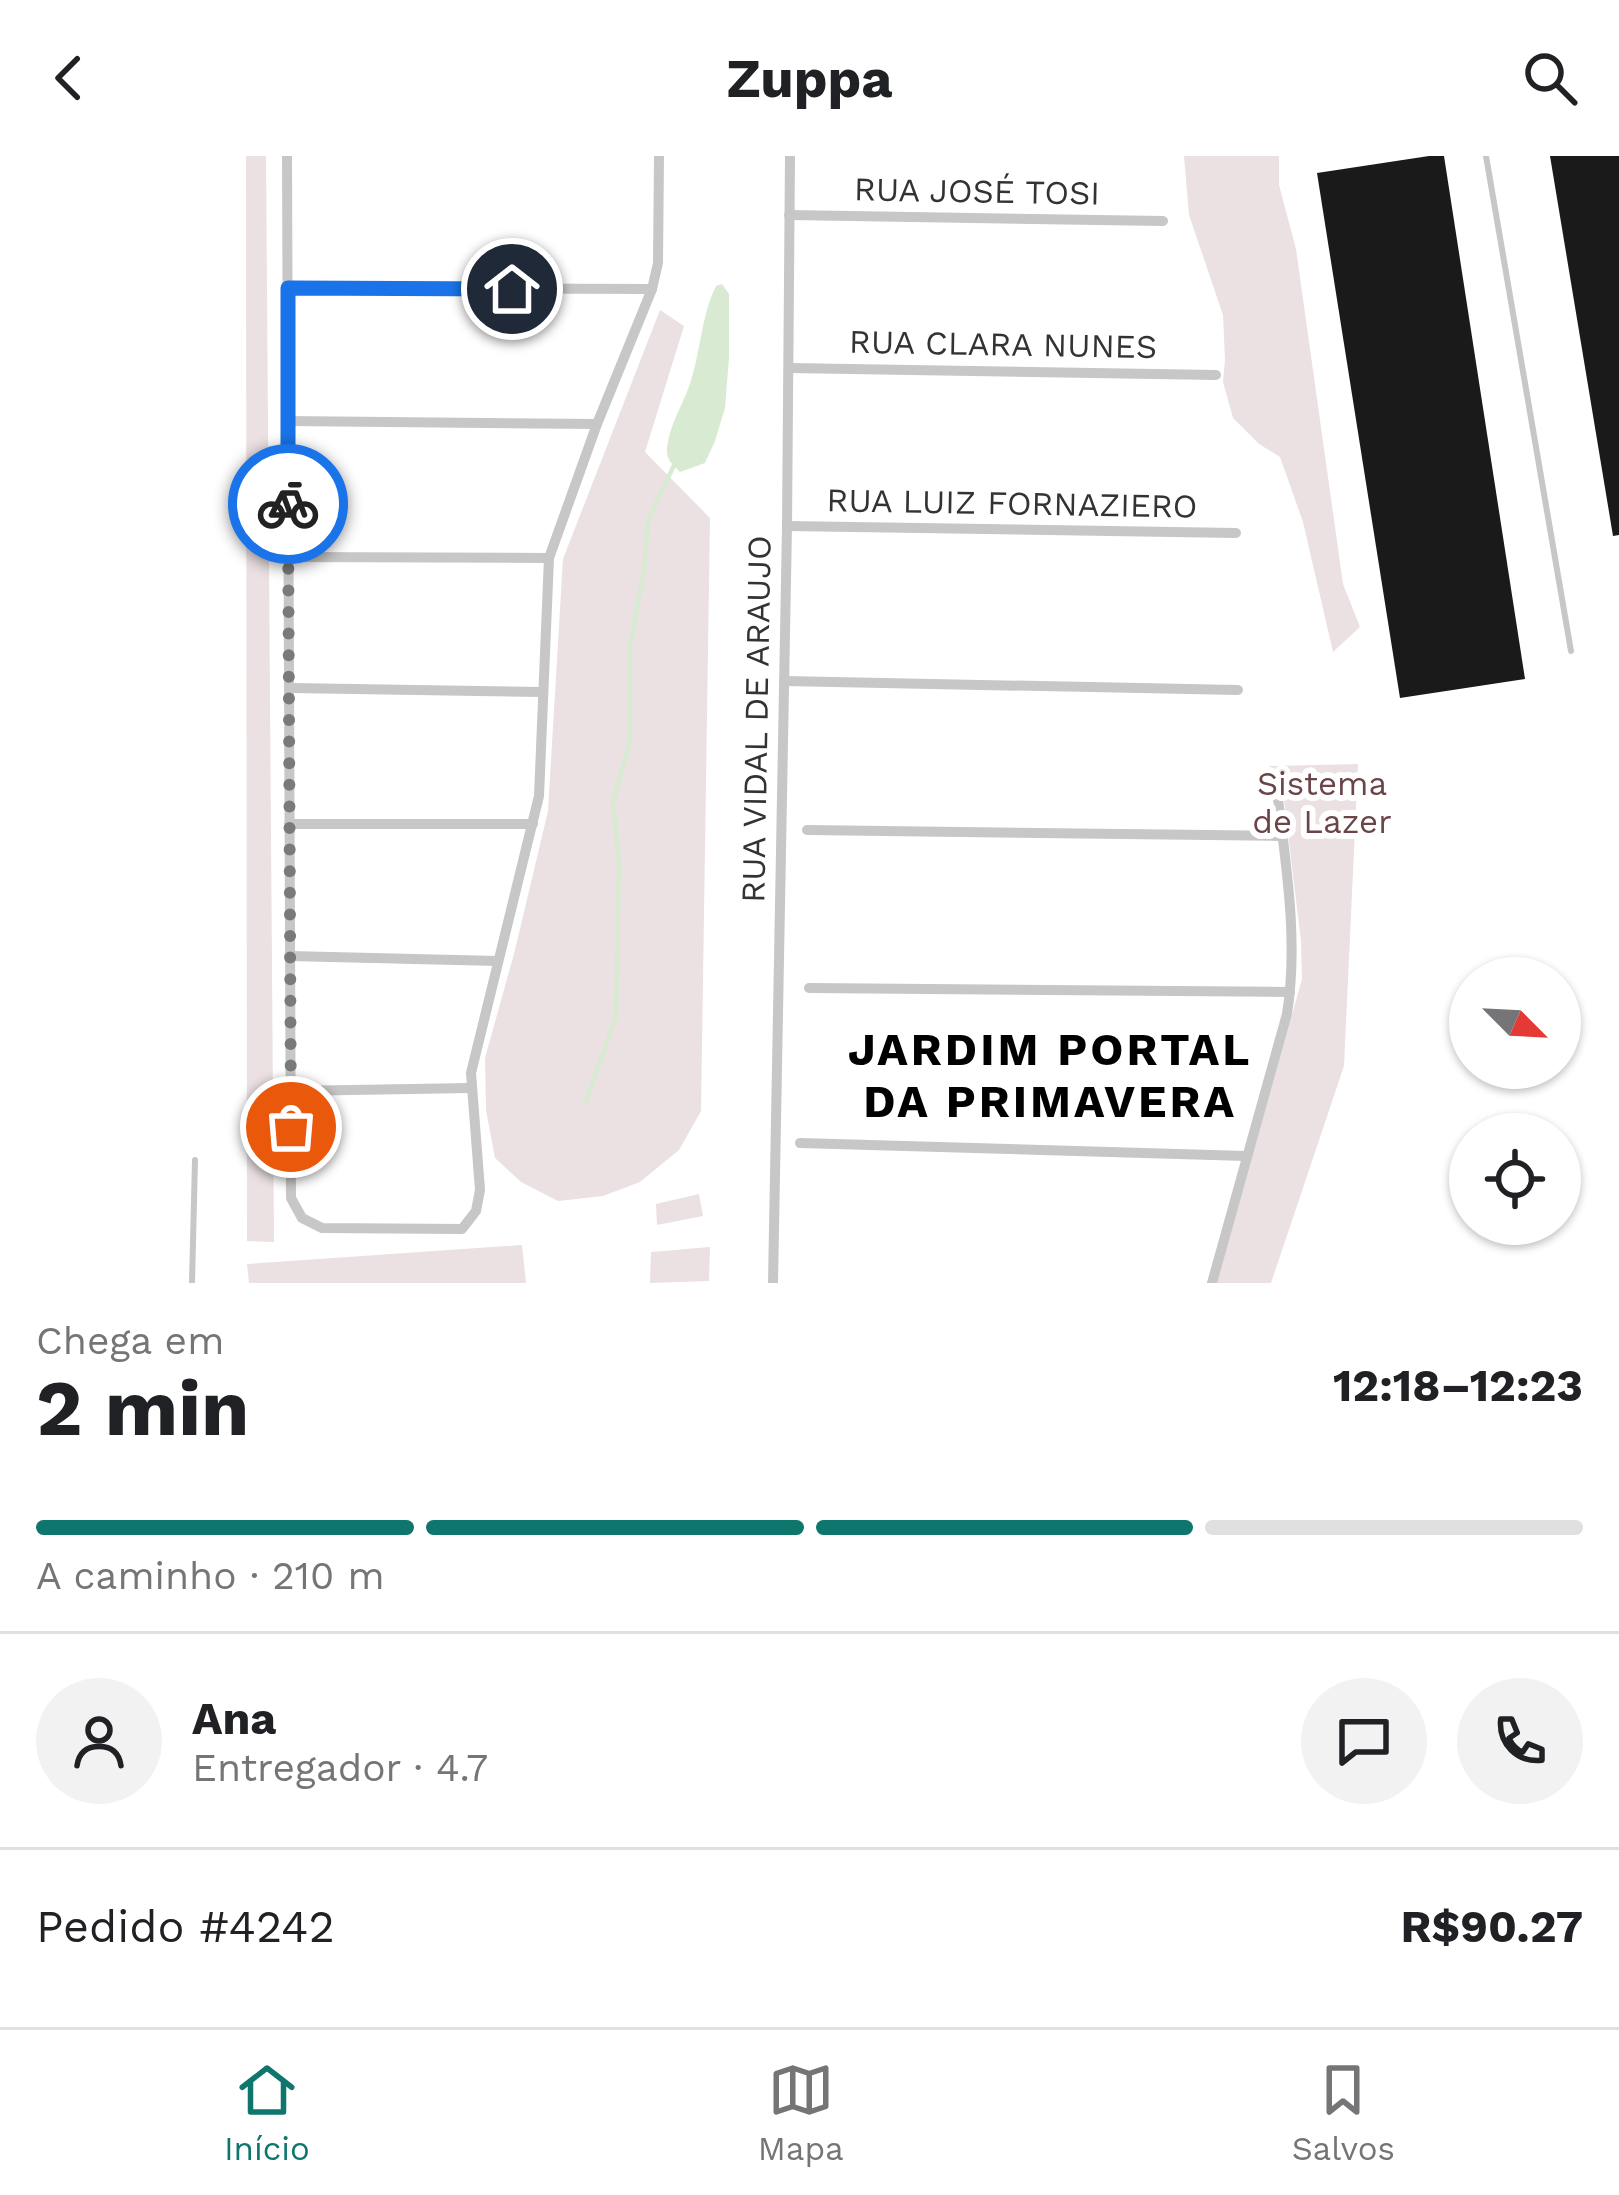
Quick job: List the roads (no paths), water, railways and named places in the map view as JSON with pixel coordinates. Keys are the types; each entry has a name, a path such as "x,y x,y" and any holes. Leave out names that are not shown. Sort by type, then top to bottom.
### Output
{"street":[{"path":"287,156 291,1198 302,1218 322,1228 462,1228 476,1211 480,1190 471,1073 539,796 549,558 652,289 658,263 659,156"},
{"name":"RUA VIDAL DE ARAUJO","path":"772,1283 788,526 790,156"},
{"name":"RUA JOSÉ TOSI","path":"789,215 1163,221"},
{"path":"288,288 652,289"},
{"name":"RUA CLARA NUNES","path":"789,368 1216,375"},
{"path":"287,421 597,424"},
{"name":"RUA LUIZ FORNAZIERO","path":"788,526 1236,533"},
{"path":"289,557 549,558"},
{"path":"784,681 1238,690"},
{"path":"291,688 542,692"},
{"path":"1211,1283 1290,992 1294,942 1276,783"},
{"path":"289,824 533,824"},
{"path":"808,830 1282,836"},
{"path":"289,956 498,961"},
{"path":"809,988 1290,992"},
{"path":"291,1091 471,1088"},
{"path":"800,1143 1246,1156"}],"lane":[{"path":"1486,156 1571,651"},
{"path":"192,1283 195,1160"}],"waterway":[{"path":"586,1101 616,1016 619,865 613,802 630,742 630,646 648,520 676,461"}],"district":[{"name":"JARDIM PORTAL DA PRIMAVERA","path":"1050,1075"}],"park label":[{"name":"Sistema de Lazer","path":"1322,802"}]}
